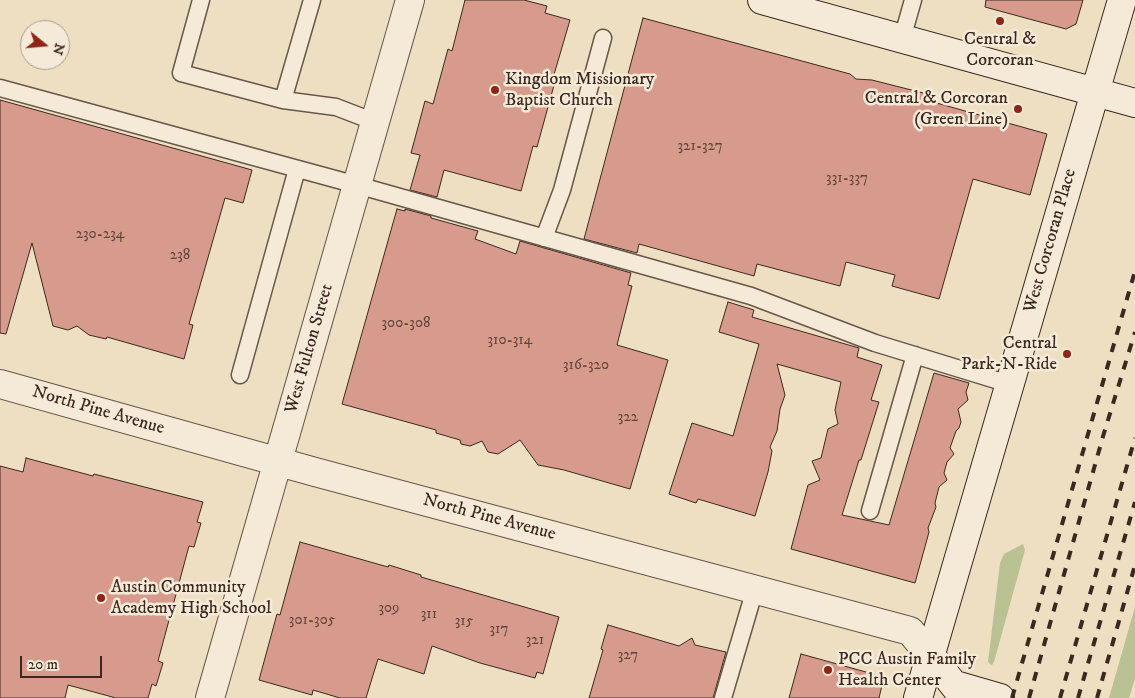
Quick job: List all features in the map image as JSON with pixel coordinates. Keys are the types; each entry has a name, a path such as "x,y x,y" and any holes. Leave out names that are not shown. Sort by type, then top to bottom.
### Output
{"street":[{"name":"West Fulton Street","path":"210,698 410,0"},
{"path":"762,0 1135,103"},
{"name":"West Corcoran Place","path":"918,698 1122,0"},
{"name":"North Pine Avenue","path":"0,384 910,631 931,656 952,694 1000,698"}],"lane":[{"path":"200,0 181,74 283,100 336,107 376,122"},
{"path":"283,100 312,0"},
{"path":"902,38 913,0"},
{"path":"544,238 562,190 603,38"},
{"path":"0,88 357,185 751,296 875,343 1009,384"},
{"path":"240,375 297,169"},
{"path":"870,511 915,355"},
{"path":"723,698 755,589"}],"green space":[{"path":"1023,544 1025,550 992,665 988,662 1000,563 1004,554"},
{"path":"1135,607 1135,679 1129,698 1109,698"}],"building":[{"name":"Kingdom Missionary Baptist Church","path":"465,0 524,0 547,6 545,13 570,20 553,78 556,78 537,147 533,146 521,191 444,170 437,197 410,190 420,155 411,153 425,101 433,104 448,49 452,51"},
{"path":"986,0 1083,0 1076,24 1066,29 985,7"},
{"path":"643,18 850,74 856,79 872,80 935,96 933,102 1047,134 1030,195 973,179 939,299 892,286 895,275 846,262 840,286 757,264 754,276 639,244 637,253 584,239"},
{"path":"0,100 252,170 243,203 225,198 189,324 193,325 184,359 107,337 106,339 89,335 77,326 68,330 53,326 32,243 6,334 0,333"},
{"path":"397,209 405,211 405,209 431,216 431,218 478,231 475,239 516,254 520,241 631,273 628,285 632,286 617,345 668,360 630,489 564,470 538,465 520,440 498,454 488,452 482,441 470,446 461,444 460,440 436,433 436,430 342,404"},
{"path":"728,302 754,310 752,317 859,348 857,357 882,365 871,400 879,402 842,515 889,525 934,373 969,383 966,392 968,400 958,409 961,422 950,448 954,454 947,462 944,473 947,480 939,487 935,503 936,507 928,528 929,532 915,583 791,549 808,485 820,480 812,461 821,458 828,429 838,424 835,410 841,382 777,364 785,395 780,409 777,431 770,447 772,451 768,472 755,516 698,499 696,503 669,494 692,423 733,436 759,344 719,332"},
{"name":"Austin Community Academy High School","path":"26,458 203,502 197,522 201,523 194,547 189,546 158,661 163,663 156,686 152,684 148,698 116,698 68,685 65,698 0,698 0,466 23,472"},
{"path":"300,542 388,567 389,565 421,575 421,577 559,617 543,674 537,672 535,678 480,663 432,646 424,674 378,659 366,698 340,698 313,690 312,695 259,680 277,614 280,615"},
{"path":"608,625 679,646 692,638 695,645 726,652 713,698 589,698"},
{"name":"PCC Austin Family Health Center","path":"801,654 884,677 879,698 789,698"}],"railway":[{"path":"1012,698 1135,271"},
{"path":"1029,698 1104,433 1135,332"},
{"path":"1060,698 1135,438"},
{"path":"1078,698 1135,502"},
{"path":"1097,698 1135,565"}],"place":[{"name":"Central & Corcoran","path":"1000,21"},
{"name":"Kingdom Missionary Baptist Church","path":"495,90"},
{"name":"Central & Corcoran (Green Line)","path":"1018,109"},
{"name":"Central Park-N-Ride","path":"1067,354"},
{"name":"Austin Community Academy High School","path":"101,598"},
{"name":"PCC Austin Family Health Center","path":"828,670"}]}
